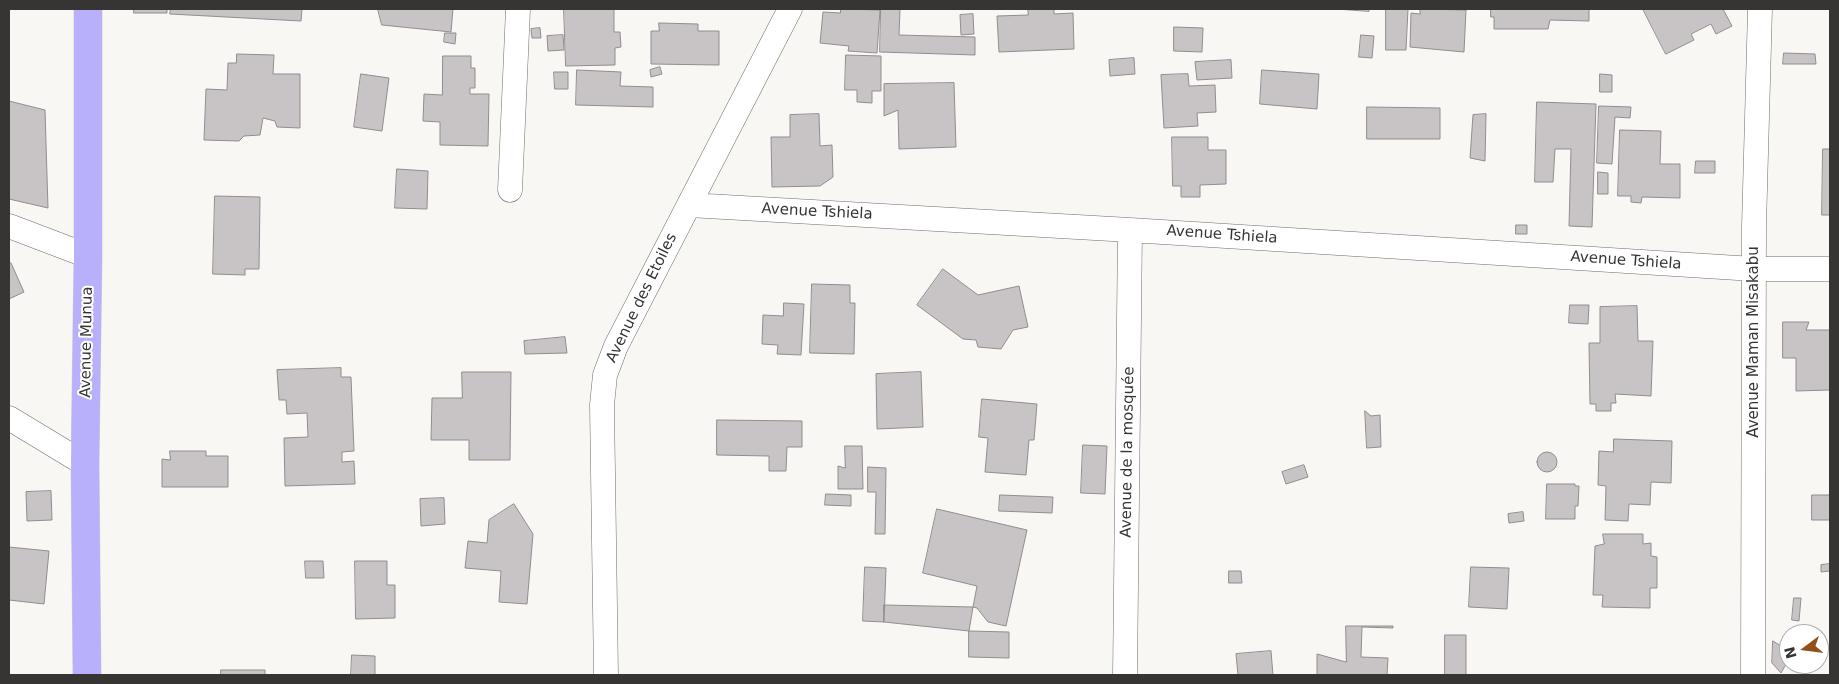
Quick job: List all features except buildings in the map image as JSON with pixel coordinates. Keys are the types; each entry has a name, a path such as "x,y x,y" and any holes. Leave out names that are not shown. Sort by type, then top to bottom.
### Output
{"main road":[{"name":"Avenue Munua","path":"87,675 85,464 88,256 88,9"}],"street":[{"path":"510,190 518,9"},
{"name":"Avenue des Etoiles","path":"606,675 602,404 605,375 616,346 790,9"},
{"name":"Avenue Maman Misakabu","path":"1753,675 1754,269 1760,9"},
{"name":"Avenue Tshiela","path":"688,205 1130,230 1754,269 1830,269"},
{"path":"9,226 88,256"},
{"name":"Avenue de la mosquée","path":"1125,675 1130,230"},
{"path":"9,418 85,464"}]}
